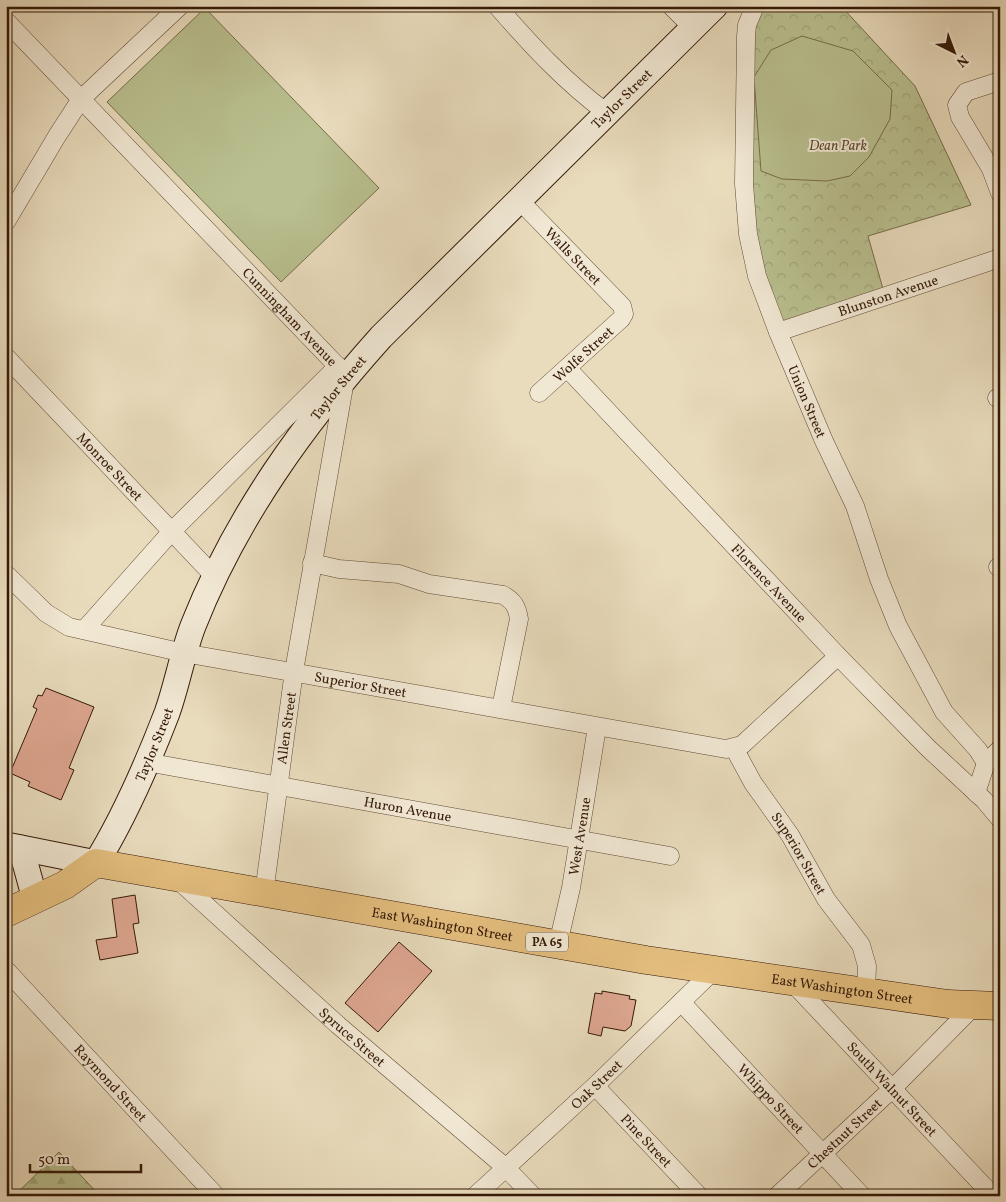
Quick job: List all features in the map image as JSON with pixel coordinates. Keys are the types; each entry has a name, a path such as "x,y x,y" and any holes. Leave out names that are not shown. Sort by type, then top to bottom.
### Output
{"main road":[{"name":"Taylor Street","path":"96,863 116,830 167,712 184,653 215,577 263,488 311,420 342,371 381,336 715,6"},
{"name":"East Washington Street","path":"14,847 264,893 714,970 866,992 987,1006"},
{"path":"14,847 35,900"},
{"path":"6,913 65,885 96,863"}],"street":[{"path":"6,222 56,136 81,99 180,6"},
{"path":"497,6 561,76 579,92 607,112"},
{"path":"671,6 693,28"},
{"name":"Union Street","path":"755,6 748,25 744,74 744,184 748,234 758,276 778,332 824,441 855,506 879,579 898,626 944,712 978,750 986,763"},
{"name":"Cunningham Avenue","path":"6,21 342,371 312,563"},
{"path":"1000,81 966,92 959,99 957,105 960,117 991,169 1000,193"},
{"name":"Walls Street","path":"519,200 622,306 624,314"},
{"name":"Blunston Avenue","path":"778,332 1000,258"},
{"name":"Wolfe Street","path":"539,393 624,314"},
{"name":"Monroe Street","path":"6,357 215,577"},
{"name":"Florence Avenue","path":"567,368 838,656 928,748 976,793"},
{"name":"Taylor Street","path":"84,630 172,531 342,371"},
{"path":"312,563 339,569 399,574 428,584 503,595 512,600 518,609 519,619 501,708"},
{"name":"Allen Street","path":"264,893 294,671 312,563"},
{"name":"Superior Street","path":"6,574 57,621 84,630 184,653 501,708 597,727 726,749 734,748 753,783 790,835 826,899 855,936 866,957 868,972 866,992"},
{"path":"734,748 742,745 838,656"},
{"name":"West Avenue","path":"558,944 579,839 597,727"},
{"path":"1000,749 986,763 976,793 1000,819"},
{"name":"Huron Avenue","path":"146,762 278,784 670,856"},
{"name":"Spruce Street","path":"175,876 338,1025 505,1167 533,1196"},
{"name":"Raymond Street","path":"6,970 216,1196"},
{"name":"Oak Street","path":"475,1196 595,1086 714,970"},
{"name":"South Walnut Street","path":"791,981 994,1196"},
{"name":"Whippo Street","path":"681,1002 862,1196"},
{"name":"Chestnut Street","path":"778,1196 893,1088 987,1006"},
{"name":"Pine Street","path":"595,1086 699,1196"}],"green space":[{"name":"Dean Park","path":"755,6 841,6 915,86 971,205 868,236 885,296 778,332 748,234"},
{"path":"205,8 379,188 281,282 107,102"},
{"path":"802,36 853,51 892,90 890,119 869,157 850,176 827,181 782,179 761,171 754,77 771,50"},
{"path":"59,1152 100,1196 14,1196"}],"building":[{"path":"46,688 94,707 69,768 74,770 61,800 28,786 30,782 10,773 37,709 33,707 38,695 42,696"},
{"path":"135,895 139,923 133,924 138,953 100,960 96,940 117,937 112,899"},
{"path":"399,942 432,971 378,1032 345,1003"},
{"path":"602,991 630,996 629,999 636,1000 631,1026 625,1031 603,1027 601,1036 588,1033 595,993 602,994"}]}
